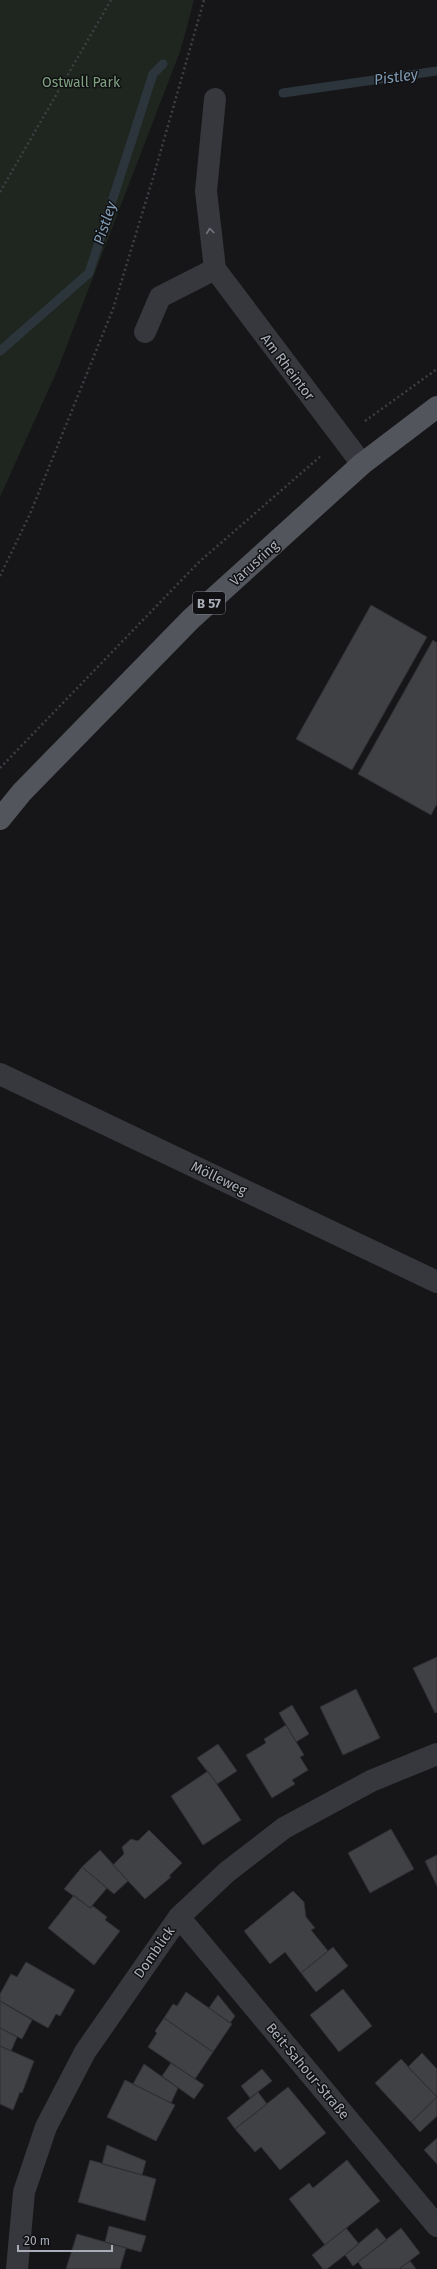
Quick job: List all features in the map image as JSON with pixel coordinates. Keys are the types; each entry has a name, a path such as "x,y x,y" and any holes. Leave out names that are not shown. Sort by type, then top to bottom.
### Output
{"main road":[{"name":"Varusring","path":"0,819 22,792 192,619 362,464 437,407"}],"street":[{"path":"145,332 160,297 215,269 206,191 215,99"},
{"name":"Am Rheintor","path":"215,269 362,464"},
{"name":"Mölleweg","path":"0,1074 29,1086 437,1282"},
{"name":"Domblick","path":"17,2269 24,2192 46,2127 85,2052 179,1917 227,1872 284,1828 371,1781 437,1754"},
{"name":"Beit-Sahour-Straße","path":"179,1917 437,2226"}],"path":[{"path":"0,192 111,0"},
{"path":"0,576 30,514 113,309 153,178 204,0"}],"green space":[{"name":"Ostwall Park","path":"0,0 194,0 181,49 57,371 0,497"}],"building":[{"path":"371,605 427,637 352,770 296,739"},
{"path":"433,640 437,643 437,804 431,815 358,774"},
{"path":"437,1657 437,1712 435,1713 413,1668"},
{"path":"356,1689 380,1738 343,1755 320,1707"},
{"path":"292,1705 309,1734 296,1742 279,1713"},
{"path":"286,1725 304,1755 300,1757 308,1770 292,1780 295,1784 272,1798 246,1755 266,1743 264,1739"},
{"path":"218,1744 237,1771 217,1784 197,1758"},
{"path":"208,1771 241,1820 203,1845 171,1796"},
{"path":"391,1829 414,1869 370,1893 348,1853"},
{"path":"149,1830 182,1863 169,1876 171,1877 145,1899 113,1865 124,1854 122,1847 131,1839 138,1841"},
{"path":"100,1850 128,1881 114,1894 82,1867"},
{"path":"437,1855 437,1886 425,1861"},
{"path":"82,1867 107,1888 90,1908 64,1889"},
{"path":"293,1891 304,1902 306,1917 315,1928 311,1930 328,1951 301,1973 285,1952 270,1964 244,1931"},
{"path":"74,1895 90,1908 93,1906 107,1917 105,1920 120,1931 94,1965 48,1928"},
{"path":"333,1947 348,1966 316,1992 301,1973"},
{"path":"26,1962 75,1990 60,2016 56,2014 48,2028 0,2001 0,1994 11,1974 17,1977"},
{"path":"343,1989 372,2026 339,2052 310,2015"},
{"path":"186,1992 232,2024 213,2052 164,2018 173,2004 177,2006"},
{"path":"218,1995 235,2016 230,2023 209,2008"},
{"path":"0,2001 32,2020 22,2039 0,2028"},
{"path":"164,2018 213,2052 195,2079 148,2047 157,2033 155,2031"},
{"path":"0,2028 17,2037 11,2051 0,2046"},
{"path":"0,2046 34,2061 22,2093 20,2092 13,2110 0,2104"},
{"path":"422,2053 437,2069 437,2097 408,2067"},
{"path":"401,2059 437,2097 411,2122 375,2083"},
{"path":"171,2063 204,2085 194,2099 162,2076"},
{"path":"144,2064 178,2088 171,2103 133,2084"},
{"path":"262,2069 272,2081 250,2098 241,2086"},
{"path":"125,2080 175,2105 156,2141 107,2117"},
{"path":"288,2087 326,2133 280,2170 261,2147 255,2152 235,2129"},
{"path":"258,2092 267,2104 235,2129 227,2118"},
{"path":"437,2097 437,2116 420,2132 411,2122"},
{"path":"437,2138 437,2164 424,2150"},
{"path":"107,2145 146,2161 142,2175 102,2164"},
{"path":"90,2160 156,2179 145,2221 78,2202"},
{"path":"347,2160 380,2201 325,2245 289,2199 309,2183 313,2188"},
{"path":"109,2226 146,2236 141,2252 105,2242"},
{"path":"346,2228 359,2244 327,2269 323,2269 312,2255"},
{"path":"377,2228 387,2240 353,2266 345,2255"},
{"path":"401,2228 420,2253 399,2269 363,2269 358,2262"},
{"path":"77,2234 126,2248 120,2269 66,2269"},
{"path":"410,2261 416,2269 399,2269"}],"waterway":[{"name":"Pistley","path":"0,351 89,273 153,74 163,64"},
{"name":"Pistley","path":"283,93 437,71"}]}
